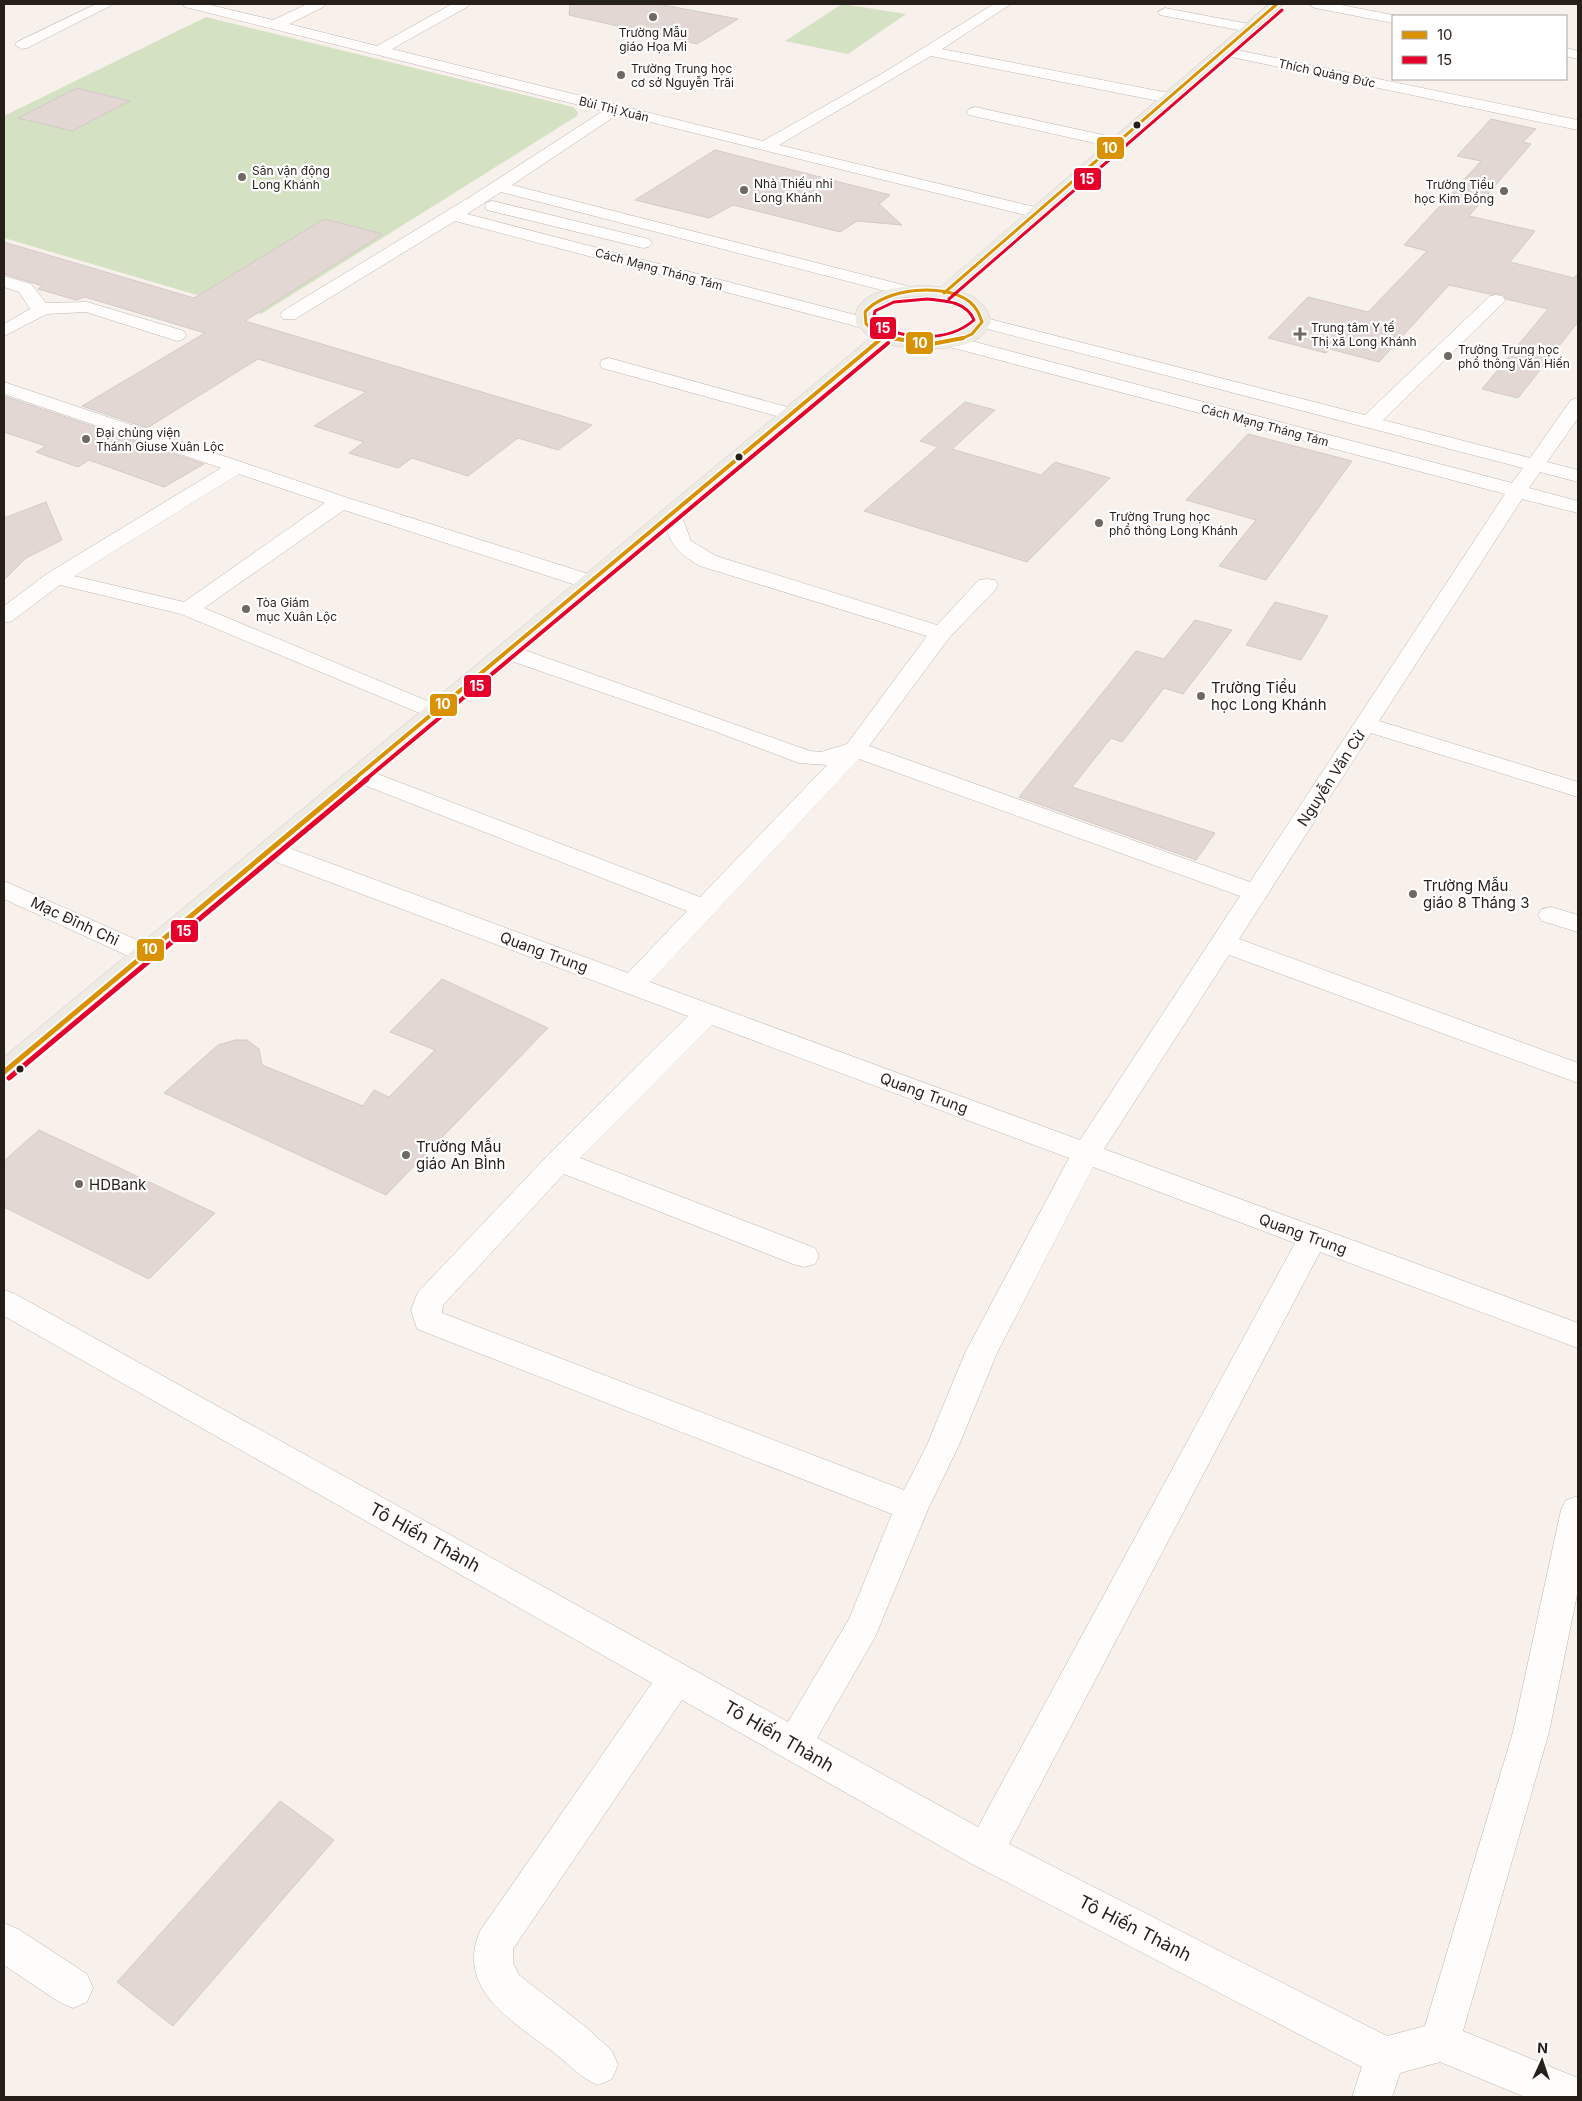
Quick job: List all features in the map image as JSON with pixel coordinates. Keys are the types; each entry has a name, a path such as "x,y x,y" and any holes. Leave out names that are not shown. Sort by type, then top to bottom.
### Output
{"main road":[{"path":"944,293 1277,4"},
{"path":"908,292 944,293 965,300 979,310 982,322 973,333 953,342 929,345 904,343 874,330 864,315 867,308 875,301 908,292"},
{"path":"4,1072 790,414 874,330"}],"street":[{"path":"22,45 107,4"},
{"name":"Bùi Thị Xuân","path":"190,4 1037,213"},
{"path":"276,25 318,4"},
{"path":"379,50 462,4"},
{"path":"765,146 930,51 1004,4"},
{"path":"1315,4 1392,19"},
{"path":"1165,12 1249,28"},
{"path":"930,51 1169,98"},
{"name":"Thích Quảng Đức","path":"1222,51 1578,125"},
{"path":"289,315 476,201 616,109"},
{"path":"975,112 1117,143"},
{"path":"498,186 908,292"},
{"name":"Cách Mạng Tháng Tám","path":"476,201 656,246"},
{"name":"Cách Mạng Tháng Tám","path":"453,215 874,330"},
{"path":"4,282 25,288 37,306 43,310"},
{"path":"856,296 875,301"},
{"path":"1369,422 1496,300"},
{"path":"4,331 43,310 87,307 177,336"},
{"name":"Cách Mạng Tháng Tám","path":"982,322 1578,476"},
{"name":"Cách Mạng Tháng Tám","path":"953,342 1578,507"},
{"path":"609,364 790,414"},
{"path":"4,388 341,502 590,582"},
{"name":"Nguyễn Văn Cừ","path":"794,1745 863,1626 912,1507 943,1445 982,1353 1086,1154 1517,491 1578,404"},
{"path":"4,616 56,578 238,466"},
{"path":"188,609 341,502"},
{"path":"672,513 678,538 686,550 708,561 941,633"},
{"path":"56,578 188,609 434,712"},
{"path":"632,985 856,749 941,633 988,585"},
{"path":"508,650 807,758 822,759 856,749 1256,893"},
{"path":"1366,724 1578,790"},
{"path":"359,775 704,908"},
{"name":"Quang Trung","path":"269,850 1578,1336"},
{"name":"Mạc Đĩnh Chi","path":"4,889 146,954"},
{"path":"1551,915 1578,924"},
{"path":"1223,944 1578,1073"},
{"path":"707,1013 559,1161 429,1300 426,1310 428,1320 912,1507"},
{"path":"559,1161 804,1256"},
{"path":"985,1851 1125,1590 1205,1434 1314,1238"},
{"name":"Tô Hiến Thành","path":"4,1302 985,1851 1385,2057"},
{"path":"1440,2042 1531,1732 1578,1510"},
{"path":"598,2065 573,2042 533,2013 506,1989 493,1966 494,1944 677,1678"},
{"path":"4,1942 73,1988"},
{"path":"1372,2097 1385,2057 1440,2042 1574,2097"}],"green space":[{"path":"842,4 906,14 848,54 785,41"},
{"name":"Sân vận động Long Khánh","path":"206,17 573,107 578,112 577,116 261,314 4,238 4,116"}],"building":[{"path":"570,4 658,4 738,19 697,44 569,15"},
{"path":"77,88 130,101 72,131 18,118"},
{"path":"1491,119 1536,129 1523,142 1531,144 1469,216 1535,231 1510,262 1574,278 1578,273 1578,322 1518,398 1482,389 1548,309 1506,299 1502,294 1489,294 1449,285 1379,362 1330,349 1326,353 1268,338 1308,297 1368,312 1427,251 1404,245 1481,161 1457,156"},
{"path":"715,150 890,195 879,204 902,225 857,221 840,232 733,205 709,218 635,200"},
{"path":"324,219 383,234 245,321 592,425 558,450 518,438 468,476 412,458 398,468 349,453 364,442 314,426 366,392 258,359 147,428 82,406 205,333 85,297 76,300 38,289 43,286 4,274 4,242 194,298"},
{"name":"Đại chủng viện Thánh Giuse Xuân Lộc","path":"4,396 204,464 164,487 89,460 78,467 36,452 46,446 4,432"},
{"name":"Trường Trung học phổ thông Long Khánh","path":"965,402 995,410 952,449 1041,475 1055,462 1110,478 1027,562 864,511 938,447 920,441"},
{"path":"1248,434 1352,461 1266,580 1219,566 1256,520 1186,500"},
{"path":"46,502 62,540 26,558 4,580 4,518"},
{"path":"1275,602 1328,616 1301,660 1246,645"},
{"path":"1195,620 1232,630 1183,694 1164,688 1122,742 1111,738 1072,787 1215,833 1196,860 1019,797 1136,651 1164,659"},
{"path":"442,979 548,1028 386,1195 164,1093 218,1045 235,1040 247,1040 259,1049 262,1065 363,1106 374,1090 389,1097 435,1050 390,1032"},
{"name":"HDBank","path":"39,1130 215,1213 149,1279 4,1207 4,1161"},
{"path":"280,1801 334,1840 173,2026 117,1982"}],"transit line":[{"name":"10","path":"944,293 1277,4"},
{"name":"15","path":"949,299 1282,10"},
{"name":"10","path":"927,291 961,297 974,306 982,322 972,334 961,339 932,344 901,341 887,337 866,324 865,312 877,300 893,294 927,291"},
{"name":"15","path":"927,299 955,303 962,306 967,309 974,320 966,327 954,332 924,336 894,332 873,321 875,311 894,302 927,299"},
{"name":"10","path":"4,1072 883,337"},
{"name":"15","path":"9,1078 888,343"}],"place":[{"name":"Trường Mẫu giáo Họa Mi","path":"653,17"},
{"name":"Trường Trung học cơ sở Nguyễn Trãi","path":"621,75"},
{"name":"Sân vận động Long Khánh","path":"242,177"},
{"name":"Nhà Thiếu nhi Long Khánh","path":"744,190"},
{"name":"Trường Tiểu học Kim Đồng","path":"1504,191"},
{"name":"Trung tâm Y tế Thị xã Long Khánh","path":"1300,334"},
{"name":"Trường Trung học phổ thông Văn Hiến","path":"1448,356"},
{"name":"Đại chủng viện Thánh Giuse Xuân Lộc","path":"86,439"},
{"name":"Trường Trung học phổ thông Long Khánh","path":"1099,523"},
{"name":"Tòa Giám mục Xuân Lộc","path":"246,609"},
{"name":"Trường Tiểu học Long Khánh","path":"1201,696"},
{"name":"Trường Mẫu giáo 8 Tháng 3","path":"1413,894"},
{"name":"Trường Mẫu giáo An BÌnh","path":"406,1155"},
{"name":"HDBank","path":"79,1184"}]}
